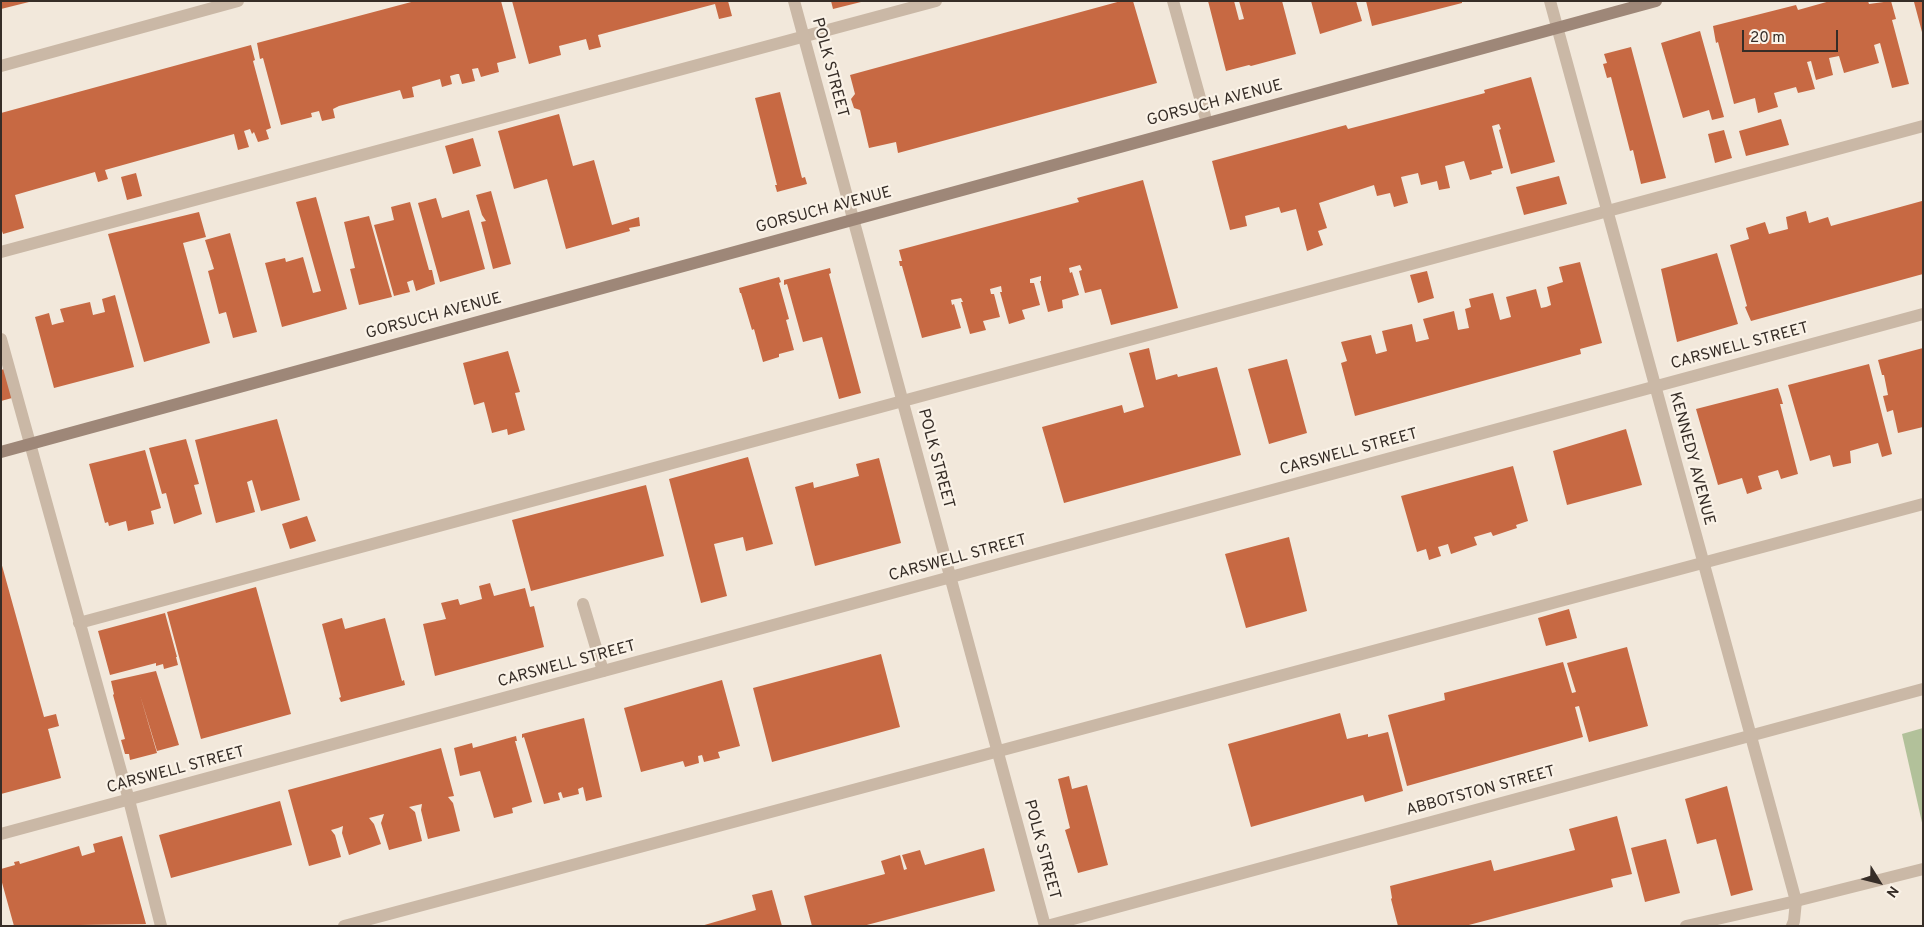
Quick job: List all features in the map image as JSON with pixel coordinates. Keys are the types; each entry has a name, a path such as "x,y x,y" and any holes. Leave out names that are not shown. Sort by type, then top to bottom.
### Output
{"street":[{"path":"1,66 238,1"},
{"name":"POLK STREET","path":"794,1 1046,926"},
{"path":"1,252 936,1"},
{"path":"1173,1 1207,123"},
{"name":"KENNEDY AVENUE","path":"1550,1 1796,901 1792,926"},
{"name":"GORSUCH AVENUE","path":"1,452 1656,1"},
{"path":"79,623 1923,126"},
{"name":"CARSWELL STREET","path":"1,834 1923,314"},
{"path":"1,339 129,800 161,926"},
{"path":"344,926 1923,504"},
{"path":"582,604 603,672"},
{"name":"ABBOTSTON STREET","path":"1046,926 1923,689"},
{"path":"1686,926 1923,869"}],"green space":[{"path":"1923,728 1923,827 1902,734"}],"building":[{"path":"1,1 29,1 29,2 1,9"},
{"path":"415,1 501,1 516,58 497,63 499,72 481,77 478,68 472,69 475,81 462,84 459,74 457,74 450,76 452,84 442,87 440,79 412,87 414,97 403,99 400,90 339,106 333,109 335,118 322,121 319,111 311,113 312,117 281,125 263,58 260,59 257,43"},
{"path":"512,1 728,1 732,16 719,19 715,4 598,35 601,47 589,50 586,39 559,46 561,55 529,64"},
{"path":"831,1 860,1 861,2 833,9"},
{"path":"1121,1 1133,1 1157,83 898,153 896,142 869,148 860,110 854,108 851,99 855,94 850,75"},
{"path":"1208,1 1234,1 1239,20 1244,19 1239,1 1282,1 1296,54 1226,71"},
{"path":"1311,1 1356,1 1362,21 1320,34"},
{"path":"1366,1 1462,1 1462,3 1372,26"},
{"path":"1830,1 1868,1 1869,4 1891,1 1896,19 1892,20 1909,84 1892,88 1880,43 1874,45 1879,63 1844,73 1839,56 1829,58 1833,75 1816,80 1811,61 1807,62 1815,89 1798,93 1796,87 1774,93 1778,107 1758,113 1755,98 1734,104 1718,42 1716,43 1713,26 1796,5 1798,10"},
{"path":"1923,1 1923,32 1922,32 1914,2"},
{"path":"1700,31 1724,117 1712,120 1709,110 1683,118 1661,43"},
{"path":"251,45 255,60 253,61 271,128 266,130 269,139 258,142 254,132 252,134 250,129 244,131 249,147 238,150 234,134 105,170 108,179 98,182 95,172 15,195 24,228 3,234 1,228 1,113"},
{"path":"1631,47 1666,178 1641,184 1633,150 1630,151 1611,77 1607,78 1603,64 1607,63 1604,54"},
{"path":"1531,77 1555,162 1511,174 1499,124 1492,126 1503,168 1491,171 1492,174 1470,180 1464,161 1445,166 1450,188 1439,190 1437,181 1421,185 1418,173 1401,177 1408,203 1394,207 1390,193 1377,196 1374,185 1319,203 1327,228 1318,231 1323,245 1307,251 1296,209 1281,213 1279,207 1245,216 1247,226 1230,230 1212,161 1346,125 1348,129 1394,117 1485,93 1484,90"},
{"path":"780,92 802,178 805,177 807,184 777,192 775,185 777,185 755,98"},
{"path":"559,114 573,166 594,160 612,225 639,217 640,226 629,228 630,231 566,249 547,179 514,189 498,131"},
{"path":"1781,119 1789,145 1746,156 1739,131"},
{"path":"1724,130 1732,158 1715,163 1708,134"},
{"path":"473,138 481,166 453,174 445,146"},
{"path":"136,173 142,196 127,200 121,177"},
{"path":"1559,176 1567,204 1524,215 1516,187"},
{"path":"1143,180 1178,308 1111,325 1101,289 1085,293 1079,271 1082,270 1080,265 1069,268 1079,295 1062,300 1063,308 1048,312 1040,281 1041,276 1030,279 1030,283 1034,283 1040,305 1022,310 1025,319 1009,324 1000,292 1002,292 1001,286 990,289 991,294 994,294 1000,317 983,321 986,330 970,334 961,298 951,300 961,328 922,338 902,266 900,266 899,261 902,261 899,250 1079,202 1077,198"},
{"path":"491,191 511,264 493,269 481,222 486,221 482,215 476,195"},
{"path":"316,197 347,309 282,327 265,263 285,258 286,262 303,257 313,293 321,291 296,202"},
{"path":"436,198 442,218 469,210 485,269 440,282 418,203"},
{"path":"1922,201 1923,274 1751,321 1745,307 1747,306 1730,245 1749,239 1746,228 1765,222 1769,234 1788,229 1786,217 1806,211 1809,223 1828,217 1831,226"},
{"path":"410,202 429,270 432,270 435,284 416,291 413,280 407,282 410,292 394,296 374,225 394,220 391,207"},
{"path":"199,212 206,237 183,243 210,343 144,362 108,234"},
{"path":"369,216 392,297 359,305 350,269 355,268 344,222"},
{"path":"230,233 257,332 233,338 226,312 219,314 208,271 214,269 205,240"},
{"path":"1717,253 1738,324 1677,342 1661,269"},
{"path":"1580,262 1602,343 1580,349 1581,354 1355,416 1341,363 1347,361 1341,342 1371,335 1376,354 1387,351 1382,331 1412,324 1416,342 1429,339 1423,319 1454,311 1458,330 1469,328 1465,309 1471,307 1469,299 1493,293 1500,320 1511,317 1506,297 1536,289 1541,308 1546,307 1551,305 1547,287 1563,282 1559,267"},
{"path":"830,268 831,273 829,274 861,393 839,399 822,337 803,342 787,284 784,285 784,280"},
{"path":"1427,271 1434,298 1418,303 1410,275"},
{"path":"779,277 789,319 786,320 794,350 779,354 779,357 763,362 754,329 752,330 739,288"},
{"path":"115,295 134,367 54,388 35,317 49,313 52,325 64,322 60,309 90,302 93,315 105,312 102,299"},
{"path":"1149,348 1156,380 1177,374 1178,377 1217,367 1241,455 1064,503 1042,427 1122,405 1124,413 1144,407 1129,353"},
{"path":"1923,348 1923,427 1898,433 1893,410 1887,412 1883,396 1888,395 1884,375 1882,375 1878,360"},
{"path":"508,351 520,392 515,393 525,430 508,435 507,429 492,433 484,402 474,405 463,363"},
{"path":"1287,359 1307,433 1269,444 1248,369"},
{"path":"1869,364 1892,454 1882,457 1878,443 1850,451 1851,463 1833,467 1830,455 1810,461 1788,385"},
{"path":"4,369 12,398 1,401 1,370"},
{"path":"1778,388 1783,404 1780,404 1798,474 1781,479 1778,470 1758,476 1762,489 1747,494 1742,478 1718,485 1696,409"},
{"path":"277,419 300,500 261,511 252,480 247,482 255,512 216,523 195,440"},
{"path":"1626,429 1642,485 1567,505 1553,451"},
{"path":"186,439 199,484 194,485 202,514 174,524 166,493 162,494 149,448"},
{"path":"145,450 161,508 151,511 154,524 128,531 126,521 109,526 108,522 105,523 89,464"},
{"path":"748,457 773,544 746,551 743,537 714,544 727,596 701,603 669,479"},
{"path":"879,458 901,543 815,566 795,487 813,482 814,488 859,476 856,464"},
{"path":"1513,466 1528,521 1516,525 1517,528 1493,536 1491,532 1474,537 1477,545 1451,554 1448,544 1438,547 1441,556 1429,560 1426,549 1417,552 1401,496"},
{"path":"646,485 664,556 531,591 512,520"},
{"path":"307,516 316,541 290,549 282,524"},
{"path":"1289,537 1307,611 1246,628 1225,554"},
{"path":"1,562 44,717 56,714 59,726 48,729 61,778 1,794"},
{"path":"490,583 494,596 525,588 530,607 534,606 544,647 435,676 423,624 446,619 441,603 458,599 460,605 482,599 479,586"},
{"path":"256,587 291,714 201,739 167,612"},
{"path":"1569,609 1577,638 1546,646 1538,618"},
{"path":"165,613 178,665 164,669 163,664 156,666 156,663 110,675 98,631"},
{"path":"342,618 345,629 385,618 402,681 404,680 405,685 341,702 322,624"},
{"path":"1627,647 1648,726 1589,742 1579,706 1575,707 1583,737 1407,786 1388,715 1445,700 1444,693 1563,662 1572,693 1576,692 1567,663"},
{"path":"881,654 900,727 772,762 753,688"},
{"path":"156,671 179,745 157,751 140,695 157,753 130,760 129,754 125,754 121,740 125,739 111,681"},
{"path":"722,680 740,746 718,752 720,758 704,762 702,755 698,756 699,763 685,767 683,761 641,772 624,708"},
{"path":"1340,713 1347,739 1368,734 1368,737 1388,732 1403,791 1365,802 1363,795 1251,827 1228,744"},
{"path":"584,718 602,797 586,801 583,787 578,789 579,794 563,798 561,792 558,793 560,800 544,804 522,734"},
{"path":"516,736 517,741 515,741 532,802 512,808 513,813 494,818 480,771 460,776 454,748 472,743 473,748"},
{"path":"441,748 454,796 448,797 453,803 460,831 428,839 421,810 422,804 409,807 415,812 422,841 389,850 381,823 384,814 369,818 374,824 381,844 349,855 342,833 343,826 331,830 335,835 341,857 309,866 288,790"},
{"path":"1069,776 1072,789 1087,785 1108,865 1078,873 1065,830 1070,828 1058,779"},
{"path":"1727,786 1753,890 1731,896 1716,839 1697,844 1685,799"},
{"path":"280,801 292,845 171,878 159,835"},
{"path":"1617,816 1632,874 1611,879 1613,887 1465,926 1398,926 1391,899 1390,886 1491,860 1494,871 1575,850 1569,829"},
{"path":"122,836 146,924 14,926 1,879 1,869 15,865 14,862 19,861 20,864 79,846 82,856 95,852 93,844"},
{"path":"1666,839 1680,893 1645,902 1631,848"},
{"path":"984,848 995,891 863,926 812,926 804,896 885,874 881,861 900,855 904,870 907,869 902,855 920,850 925,865"},
{"path":"772,890 782,926 701,926 756,910 752,895"}]}
